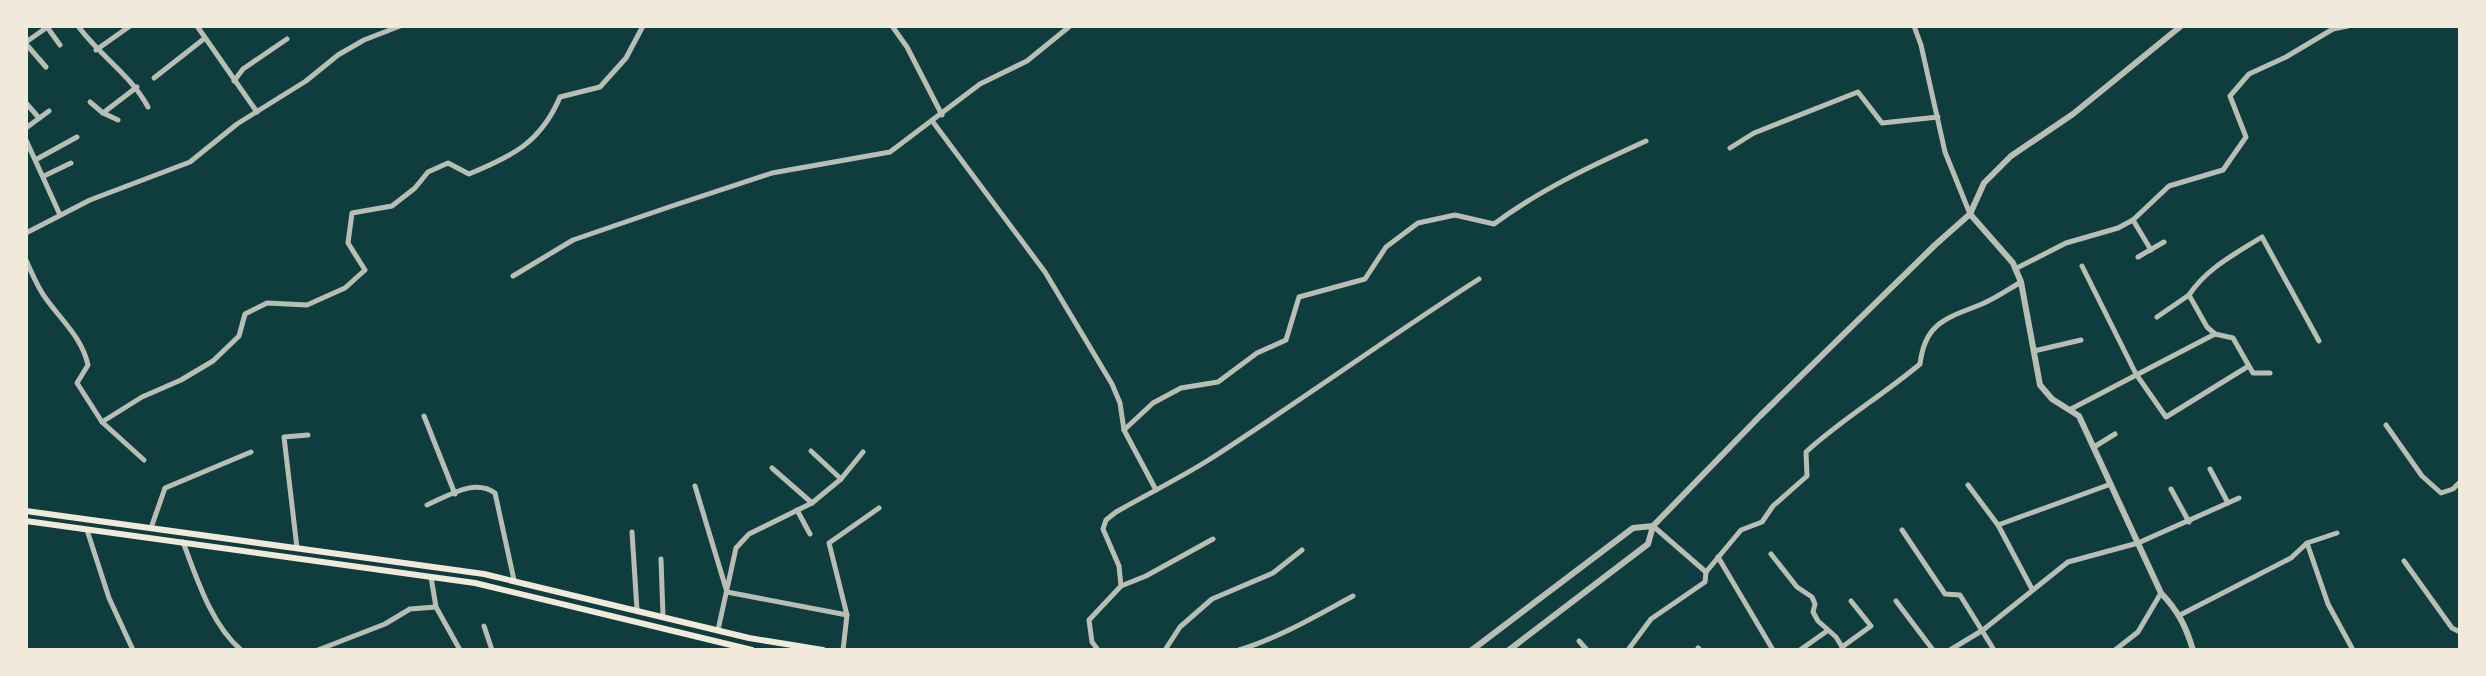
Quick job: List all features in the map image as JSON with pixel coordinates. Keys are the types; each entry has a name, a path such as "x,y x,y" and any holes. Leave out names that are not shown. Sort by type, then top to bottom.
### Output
{"main road":[{"path":"26,511 414,563 514,580 718,630 823,650"},
{"path":"26,521 475,583 752,650"}],"street":[{"path":"46,67 26,43 48,26 60,45"},
{"path":"78,26 96,50 137,87 148,107"},
{"path":"96,50 130,26"},
{"path":"208,26 198,28 257,112"},
{"path":"26,233 90,200 190,162 237,124 306,81 338,55 364,40 400,26"},
{"path":"102,422 142,397 181,380 213,361 239,336 245,314 267,303 307,305 345,288 365,270 348,243 352,213 392,206 415,188 428,172 448,163 469,174 503,160 532,141 551,119 560,97 600,87 626,58 643,26"},
{"path":"892,26 907,47 942,115"},
{"path":"513,276 573,240 772,173 890,152 980,84 1027,61 1070,26"},
{"path":"1914,26 1945,152 1970,214 1995,241 2021,282 2040,385 2052,399 2079,416 2161,593 2180,615 2193,650"},
{"path":"1509,650 1648,544 1653,526 1760,416 1970,214 1984,183 2011,156 2073,114 2181,26"},
{"path":"2015,269 2066,243 2118,228 2133,220 2169,186 2223,170 2246,137 2230,96 2249,74 2286,57 2333,29 2348,26"},
{"path":"154,78 205,38"},
{"path":"234,81 243,69 287,39"},
{"path":"103,113 137,87"},
{"path":"1730,148 1754,133 1858,92 1882,123 1938,117"},
{"path":"90,102 118,120"},
{"path":"26,103 39,118"},
{"path":"26,128 49,111"},
{"path":"933,122 1045,272 1112,384 1120,403 1124,430 1156,490"},
{"path":"37,159 77,137"},
{"path":"26,140 61,215"},
{"path":"1124,430 1153,403 1181,388 1218,382 1257,353 1286,340 1299,297 1365,279 1386,247 1418,223 1455,215 1494,224 1552,186 1646,141"},
{"path":"44,176 71,163"},
{"path":"2133,220 2151,250"},
{"path":"2157,317 2189,295 2197,283 2217,266 2262,237 2319,341"},
{"path":"2138,257 2164,242"},
{"path":"26,260 45,299 63,317 84,349 88,365 77,383 102,422 144,460"},
{"path":"2082,266 2136,374 2166,417 2247,367"},
{"path":"1121,586 1119,566 1103,529 1106,520 1204,463 1479,279"},
{"path":"1628,650 1651,619 1705,582 1706,572 1741,530 1762,522 1773,506 1807,476 1806,452 1920,364 1923,342 1935,329 1955,312 1984,303 2021,282"},
{"path":"2189,295 2207,327 2215,334 2233,338 2253,373 2270,373"},
{"path":"2071,409 2215,334"},
{"path":"2033,352 2081,340"},
{"path":"424,416 455,494"},
{"path":"2386,425 2422,476 2441,493 2453,489 2460,482"},
{"path":"2094,447 2115,434"},
{"path":"297,548 284,437 308,435"},
{"path":"811,451 841,479"},
{"path":"151,528 165,488 251,452"},
{"path":"718,630 736,548 749,534 812,503 841,479 863,452"},
{"path":"772,468 812,503"},
{"path":"2210,469 2228,503"},
{"path":"1998,525 2111,484"},
{"path":"1968,485 1998,525 2032,589"},
{"path":"695,486 727,592"},
{"path":"427,505 469,487 487,487 495,493 514,580"},
{"path":"2171,489 2189,522"},
{"path":"1950,650 1983,630 2068,562 2138,543 2239,498"},
{"path":"843,650 847,615 829,543 879,508"},
{"path":"797,510 810,534"},
{"path":"1472,650 1633,528 1653,526 1706,572"},
{"path":"87,530 109,598 133,650"},
{"path":"1902,530 1945,594 1960,595 1994,650"},
{"path":"632,532 637,610"},
{"path":"2180,615 2291,558 2307,543 2337,533"},
{"path":"1098,650 1092,642 1089,620 1121,586 1146,576 1213,539"},
{"path":"183,542 227,637 241,650"},
{"path":"2307,543 2328,604 2353,650"},
{"path":"1165,650 1180,627 1212,599 1273,573 1302,550"},
{"path":"1771,554 1797,587 1812,597 1815,604 1813,612 1843,649 1871,626 1851,601"},
{"path":"1718,557 1773,650"},
{"path":"661,559 663,616"},
{"path":"2404,561 2452,628 2460,632"},
{"path":"431,577 436,607 460,650"},
{"path":"727,592 847,615"},
{"path":"2115,650 2138,632 2161,593"},
{"path":"1239,650 1308,621 1353,596"},
{"path":"1896,601 1933,650"},
{"path":"318,650 385,624 410,609 436,607"},
{"path":"484,626 492,650"},
{"path":"1800,650 1827,631"},
{"path":"1579,641 1587,650"}]}
